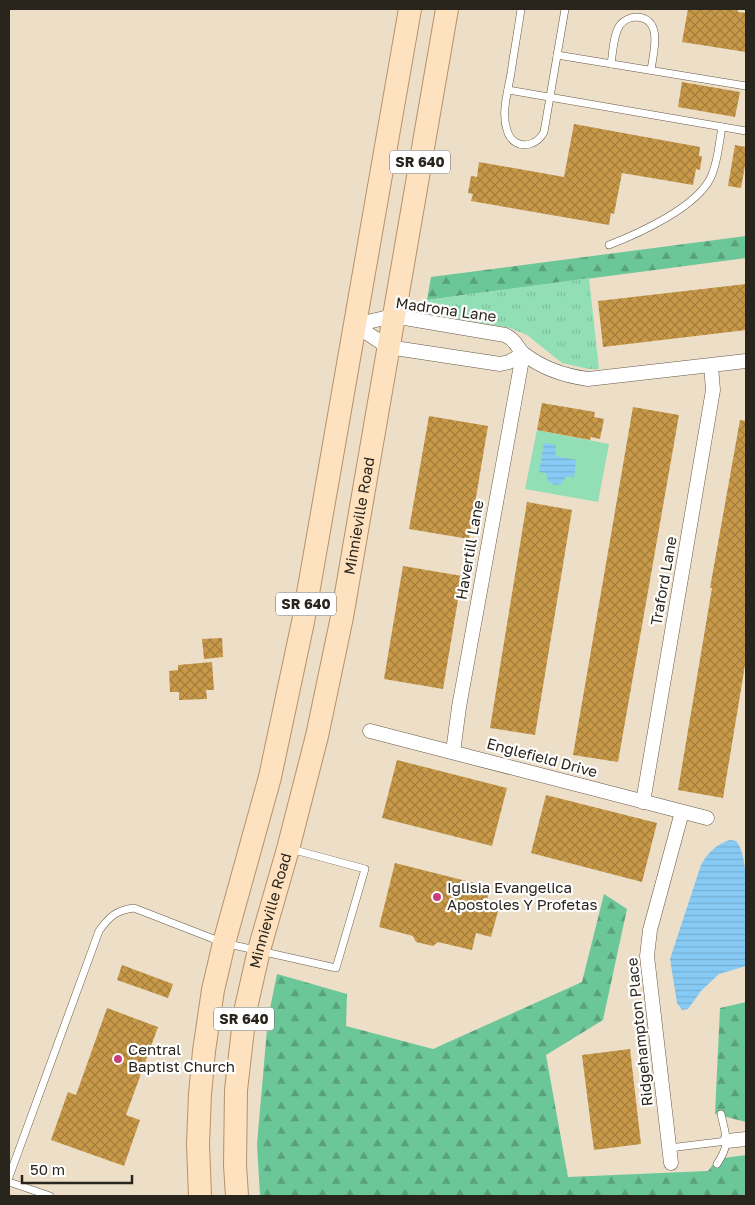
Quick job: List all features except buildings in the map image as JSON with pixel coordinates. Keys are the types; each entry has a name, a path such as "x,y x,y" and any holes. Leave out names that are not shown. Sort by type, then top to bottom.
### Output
{"main road":[{"name":"SR 640","path":"200,1196 198,1144 203,1060 213,990 272,768 303,622 410,9"},
{"name":"Minnieville Road","path":"237,1196 235,1165 236,1090 245,1012 259,950 288,849 317,736 342,616 447,9"}],"street":[{"name":"Madrona Lane","path":"355,325 393,316 505,335 513,339 523,354 557,372 588,379 746,361"},
{"path":"355,325 388,346 500,364 509,362 523,354"},
{"name":"Havertill Lane","path":"453,752 523,354"},
{"name":"Traford Lane","path":"643,802 713,390 711,366"},
{"name":"Englefield Drive","path":"370,731 707,818"},
{"name":"Ridgehampton Place","path":"671,1164 648,956 650,930 682,812"},
{"path":"727,1141 746,1139"}],"lane":[{"path":"521,9 505,117 506,129 513,141 520,144 533,143 542,137 544,132 565,9"},
{"path":"611,64 620,25 626,19 640,17 649,22 654,29 656,37 651,70"},
{"path":"557,55 746,86"},
{"path":"508,90 746,131"},
{"path":"609,245 652,226 679,210 705,187 713,173 722,127"},
{"path":"9,1177 97,936 105,922 114,913 123,909 134,908 224,943 336,968 365,869 288,849"},
{"path":"717,1164 726,1149 727,1141 721,1114"},
{"path":"669,1148 727,1141"},
{"path":"9,1182 50,1196"}],"green space":[{"path":"746,236 746,258 427,300 431,277"},
{"path":"589,278 599,369 589,369 562,363 527,335 510,328 427,313 427,300"},
{"path":"537,430 609,444 598,502 525,489"},
{"path":"604,894 627,909 603,1020 546,1055 568,1177 708,1171 717,1159 746,1155 746,1196 260,1196 257,1144 268,1018 277,974 347,994 346,1026 433,1049 582,982"},
{"path":"746,1002 746,1122 715,1114 720,1008"}],"water":[{"path":"544,443 556,445 555,456 576,460 574,478 567,476 561,484 555,485 548,481 546,473 539,472"},
{"path":"730,840 736,841 741,850 744,864 747,900 746,966 719,974 701,991 688,1009 682,1010 677,1003 670,959 701,865 713,850"}],"place":[{"name":"Iglisia Evangelica Apostoles Y Profetas","path":"437,897"},
{"name":"Central Baptist Church","path":"118,1059"}]}
